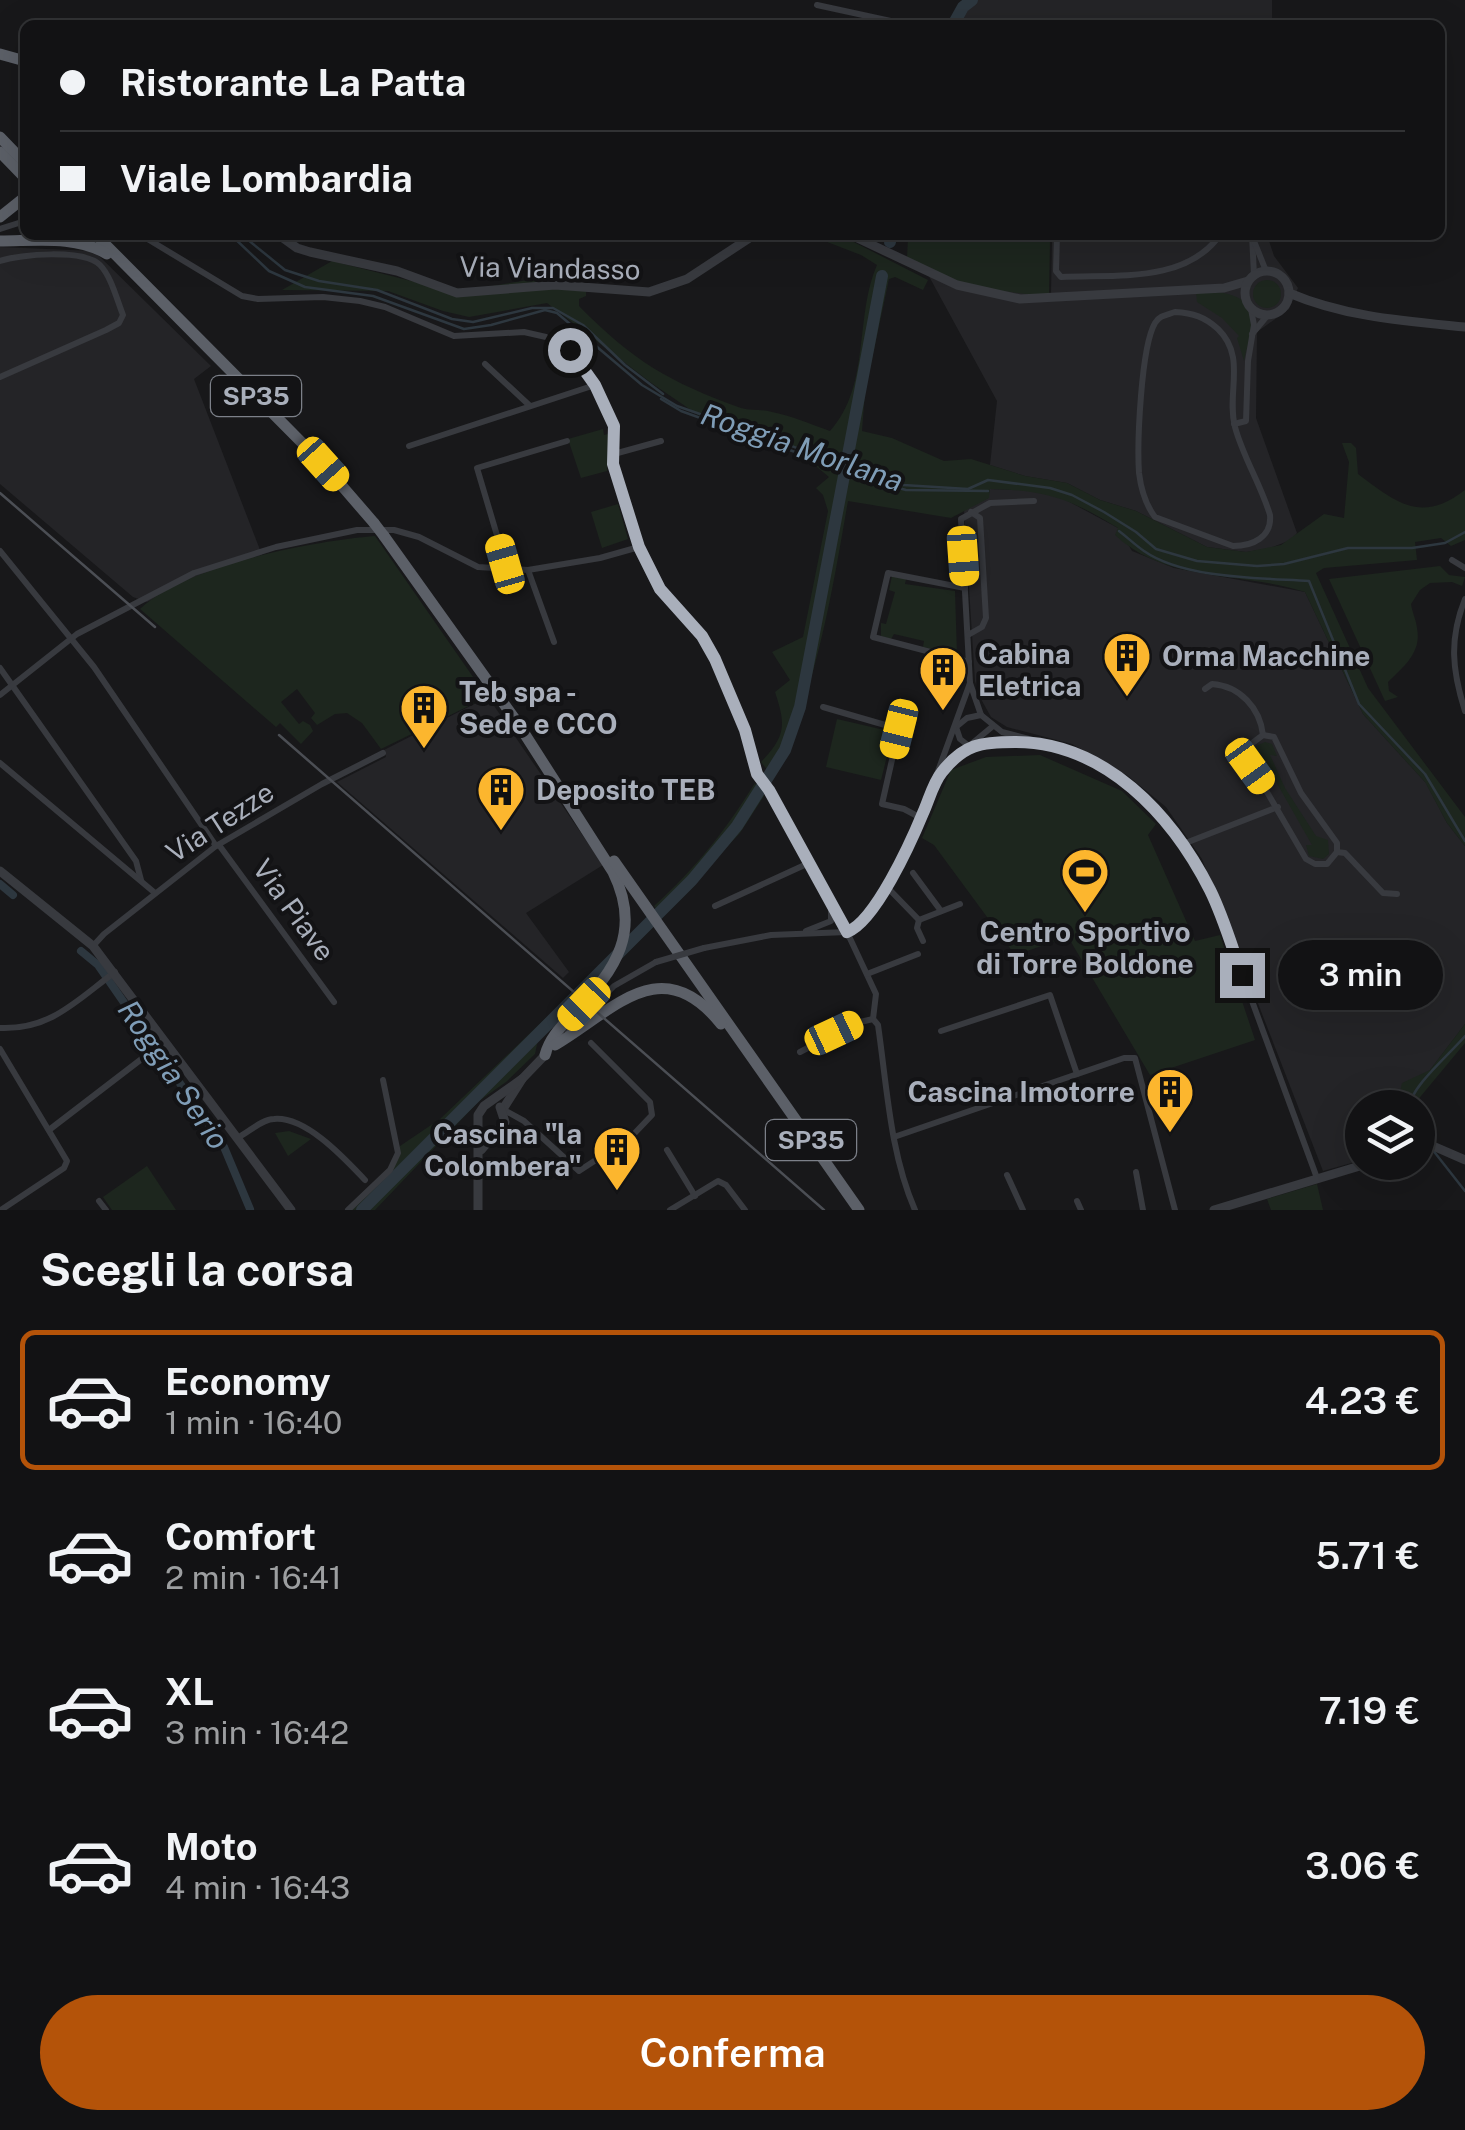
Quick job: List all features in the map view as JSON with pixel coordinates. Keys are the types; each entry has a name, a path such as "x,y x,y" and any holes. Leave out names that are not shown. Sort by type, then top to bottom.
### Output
{"highway":[{"path":"0,145 20,161"},
{"path":"0,145 20,171"},
{"path":"0,217 20,202"},
{"name":"SP35","path":"101,240 323,464 377,529 860,1210"},
{"path":"0,241 91,244 135,274"},
{"path":"517,722 614,872 624,902 625,933 618,958 602,983 549,1040 550,1050 630,995 658,988 696,998 744,1056 762,1070"}],"street":[{"path":"817,4 888,20"},
{"path":"149,240 242,296 258,300 323,297 360,301 458,337 510,331 546,338 576,356 614,426 618,484 639,547 660,589 702,636 715,659 745,730 757,774 828,895 876,994 873,1019 878,1026 894,1137 915,1210"},
{"name":"Via Viandasso","path":"286,240 310,252 397,271 463,293 555,285 660,290 687,280 747,240"},
{"path":"872,240 957,286 1020,299 1224,288 1266,271"},
{"path":"1057,240 1056,271 1060,277 1172,270 1201,256 1215,240"},
{"path":"1245,298 1252,240"},
{"path":"1254,240 1266,271 1284,280 1289,293 1282,309"},
{"path":"0,261 24,254 90,258 104,269 123,315 119,323 106,330 0,377"},
{"path":"1224,288 1245,298 1251,309 1246,421 1234,424"},
{"path":"1289,293 1374,317 1465,327"},
{"path":"1252,334 1267,316 1311,302"},
{"path":"1251,309 1267,316"},
{"path":"1176,312 1192,314 1208,320 1222,333 1234,356 1234,424 1270,515 1266,535 1247,546 1233,546 1155,517 1148,507 1139,475 1144,373 1154,325 1160,317 1176,312"},
{"path":"485,364 530,406"},
{"path":"409,446 595,385"},
{"path":"507,570 478,468 568,441"},
{"path":"614,454 661,442"},
{"path":"478,1210 481,1109 522,1079 614,986 656,962 704,948 771,935 847,932 868,918 921,818 970,682 960,523 963,515 990,503 1034,502"},
{"path":"968,634 982,627 986,618 980,518 971,512"},
{"path":"0,695 73,638 183,578 276,547 377,529 406,532 478,567 528,570 639,547"},
{"name":"Via Piave","path":"0,551 73,638 218,846 334,1002"},
{"path":"1452,560 1465,568"},
{"path":"528,570 554,642"},
{"path":"965,588 888,573 873,637 970,662"},
{"path":"1465,599 1454,626 1452,668 1465,711"},
{"path":"0,668 136,861 140,880"},
{"path":"970,682 981,715 993,726 1039,744"},
{"path":"1206,689 1212,684 1221,685 1249,700 1260,717 1262,735"},
{"path":"823,707 899,729 882,804 921,818"},
{"path":"956,727 967,718 981,715"},
{"path":"938,776 993,726"},
{"path":"956,727 960,739 969,746 1002,742 1063,748 1124,780 1148,801 1183,844 1212,892 1317,1178"},
{"path":"1262,735 1274,737 1300,792 1336,843 1337,852 1326,864 1306,860 1278,807 1246,756 1251,744 1262,735"},
{"name":"Via Tezze","path":"93,946 218,846 383,753"},
{"path":"0,764 155,893"},
{"path":"1183,844 1278,807"},
{"path":"1337,852 1345,854 1383,892 1397,894"},
{"path":"715,906 809,862"},
{"path":"0,871 93,946 108,977 158,1047 239,1138 286,1209"},
{"path":"914,874 941,911"},
{"path":"886,886 919,920"},
{"path":"803,933 831,921 828,895"},
{"path":"919,920 960,904"},
{"path":"919,920 917,928 923,942"},
{"path":"867,974 918,954"},
{"path":"0,1028 51,1020 108,977"},
{"path":"941,1031 1046,996 1053,998 1077,1074"},
{"path":"800,1052 856,1023 873,1019"},
{"path":"488,1104 510,1111 579,1170 619,1146 648,1121 653,1108 591,1043"},
{"path":"48,1130 158,1047"},
{"path":"0,1210 64,1168 67,1161 1,1055"},
{"path":"894,1137 1124,1058 1134,1058 1175,1210"},
{"path":"478,1160 482,1148 500,1129 503,1110 522,1079"},
{"path":"348,1210 390,1170 398,1152 383,1080"},
{"path":"239,1138 270,1118 288,1121 320,1137 365,1180"},
{"path":"478,1122 486,1131 516,1121 527,1124"},
{"path":"666,1150 695,1196"},
{"path":"1435,1151 1465,1160"},
{"path":"1214,1210 1345,1170"},
{"path":"1136,1172 1143,1210"},
{"path":"1007,1175 1022,1210"},
{"path":"670,1210 718,1181 726,1185 745,1210"},
{"path":"99,1200 106,1210"},
{"path":"1078,1201 1081,1210"}],"shaded area":[{"path":"967,0 1272,0 1272,20 954,20"},
{"path":"822,240 850,240 928,280 923,290 895,277 889,279 865,392 862,431 892,438 944,461 971,459 1025,476 1067,483 1100,500 1136,511 1207,547 1246,552 1281,545 1324,514 1344,518 1349,462 1342,443 1351,443 1356,448 1358,474 1410,506 1435,506 1465,490 1465,540 1451,546 1441,538 1415,542 1417,560 1324,568 1316,573 1368,688 1465,817 1465,846 1447,823 1425,782 1363,714 1305,592 1158,562 1115,535 1118,528 1086,510 1027,491 990,489 989,498 951,518 848,501 829,607 811,677 773,777 761,762 781,730 775,692 790,680 772,652 803,637 828,511 816,488 829,477 793,447 707,421 547,303 469,317 388,291 282,290 332,261 419,283 468,290 540,278 586,289 579,306 653,368 741,408 780,414 830,431 843,413 857,373 866,307 877,265"},
{"path":"908,240 1050,241 1049,297 965,286 907,260"},
{"path":"1037,240 1269,240 1274,256 1298,288 1289,309 1257,332 1256,418 1297,533 1291,540 1246,552 1207,547 1136,511 1100,500 1067,483 990,465 997,401 925,269 988,288 1051,293 1052,241"},
{"path":"0,247 94,251 211,366 194,379 262,555 194,578 147,602 133,597 0,484"},
{"path":"1267,280 1277,284 1281,294 1277,304 1267,308 1257,304 1253,294 1257,284"},
{"path":"1196,290 1233,296 1248,305 1253,322 1244,361 1239,336 1222,318 1197,302"},
{"path":"603,429 604,435 608,434 607,471 581,478 568,439"},
{"path":"990,489 1030,490 1064,499 1118,528 1132,551 1174,568 1305,592 1363,714 1426,783 1447,823 1465,846 1465,1024 1430,1070 1406,1090 1345,1090 1345,1165 1323,1171 1202,859 1166,807 1128,776 1072,744 1007,727 991,717 981,699 975,681 964,510 988,498"},
{"path":"618,504 628,539 602,548 591,512"},
{"path":"375,536 487,697 381,749 362,723 347,713 335,714 317,725 311,718 315,713 297,689 281,702 299,724 303,721 313,731 301,744 280,723 276,727 140,609 161,593 218,568 319,543"},
{"path":"1440,566 1449,575 1465,577 1462,586 1452,582 1430,583 1420,590 1411,604 1417,645 1410,659 1388,682 1389,691 1398,697 1385,701 1329,579"},
{"path":"892,576 906,579 905,584 955,591 957,655 923,647 924,641 894,634 891,639 881,636 881,623 886,624 895,592 889,590"},
{"name":"Deposito TEB","path":"488,697 603,865 526,913 569,972 563,978 337,782 386,757 384,750"},
{"path":"837,719 893,732 881,780 826,767"},
{"path":"1265,742 1272,744 1277,756 1270,755 1285,788 1316,836 1328,840 1329,854 1323,859 1309,856 1306,845 1312,845 1267,766 1253,762 1254,747"},
{"name":"Centro Sportivo di Torre Boldone","path":"1040,755 1122,791 1156,824 1148,835 1195,941 1220,935 1255,1040 1150,1075 1068,937 1015,955 934,845 922,838 951,770 986,757"},
{"path":"755,783 764,796 740,833 662,916 654,906 709,848"},
{"path":"570,995 576,1000 538,1040 535,1054 479,1101 375,1210 350,1210 393,1167 400,1146 440,1119"},
{"path":"1465,1024 1465,1043 1426,1090 1400,1090 1402,1083 1430,1070"},
{"path":"289,1131 311,1139 288,1156 275,1133"},
{"path":"147,1166 176,1210 112,1210 103,1197"},
{"path":"1317,1184 1323,1210 1271,1210 1267,1199"}],"waterway":[{"path":"956,20 972,0"},
{"name":"Roggia Morlana","path":"236,240 269,271 305,287 373,296 464,329 545,310 557,313 642,385 677,406 903,485 968,489 988,480 1050,488 1104,512 1156,549 1197,561 1284,564 1348,548 1412,548 1445,543 1465,532"},
{"path":"248,240 285,270 319,281 377,290 452,319 473,322 532,308 553,308 583,325 663,394"},
{"path":"362,1210 692,880 737,826 785,750 800,707 882,276"},
{"path":"661,399 681,411 884,484 906,490 988,491"},
{"path":"1119,531 1144,551 1180,567 1224,575 1309,581 1359,704 1425,774 1465,841"},
{"path":"0,884 13,895"},
{"name":"Roggia Serio","path":"81,951 98,965 224,1147 250,1209"},
{"path":"1416,1090 1465,1036"},
{"path":"1435,1153 1465,1191"}],"tram line":[{"path":"0,493 155,627"},
{"path":"279,735 824,1210"}],"place":[{"name":"Orma Macchine","path":"1127,698"},
{"name":"Cabina Eletrica","path":"943,712"},
{"name":"Teb spa - Sede e CCO","path":"424,750"},
{"name":"Deposito TEB","path":"501,832"},
{"name":"Centro Sportivo di Torre Boldone","path":"1085,914"},
{"name":"Cascina Imotorre","path":"1170,1134"},
{"name":"Cascina \"la Colombera\"","path":"617,1192"}],"route":[{"path":"570,350 582,362 614,426 613,464 639,547 660,589 702,636 715,659 745,730 757,774 847,932 862,924 876,905 938,776 954,757 969,746 1021,742 1063,748 1096,763 1148,801 1183,844 1212,892 1242,975"}]}
